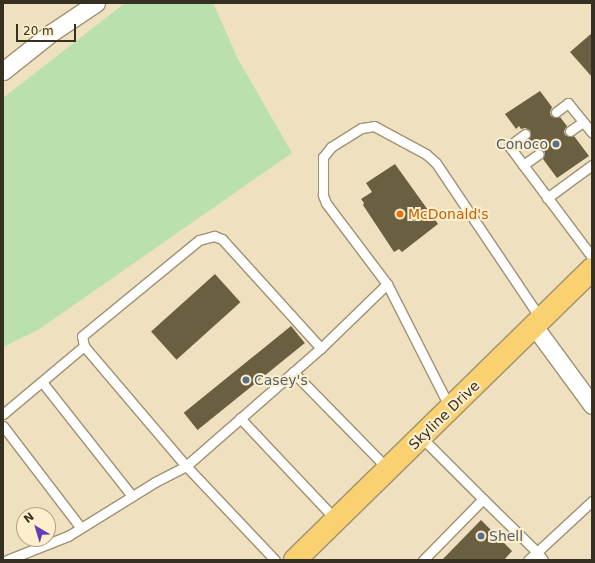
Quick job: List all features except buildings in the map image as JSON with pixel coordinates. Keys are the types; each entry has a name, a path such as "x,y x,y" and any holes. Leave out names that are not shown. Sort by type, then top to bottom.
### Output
{"highway":[{"name":"Skyline Drive","path":"302,558 336,520 592,270"}],"street":[{"path":"3,71 51,33 96,3"},
{"path":"538,323 592,405"}],"lane":[{"path":"556,112 568,103 592,133"},
{"path":"570,131 582,122"},
{"path":"450,408 387,284 326,203 323,194 323,158 331,147 362,128 374,126 426,154 436,163 538,323"},
{"path":"525,134 509,146 592,257"},
{"path":"523,166 539,154"},
{"path":"547,198 592,165"},
{"path":"275,560 186,466 84,346 82,336 199,240 214,236 222,240 320,348"},
{"path":"7,560 68,536 132,496 186,466 320,348 387,284"},
{"path":"3,414 84,346"},
{"path":"293,372 388,470"},
{"path":"42,382 132,496"},
{"path":"240,418 336,520"},
{"path":"3,426 81,528"},
{"path":"420,437 537,552 543,560"},
{"path":"423,560 483,499"},
{"path":"528,560 592,501"}],"green space":[{"path":"125,3 213,3 238,59 292,153 38,330 3,347 3,98"}],"place":[{"name":"Conoco","path":"556,144"},
{"name":"McDonald's","path":"400,214"},
{"name":"Casey's","path":"246,380"},
{"name":"Shell","path":"481,536"}]}
